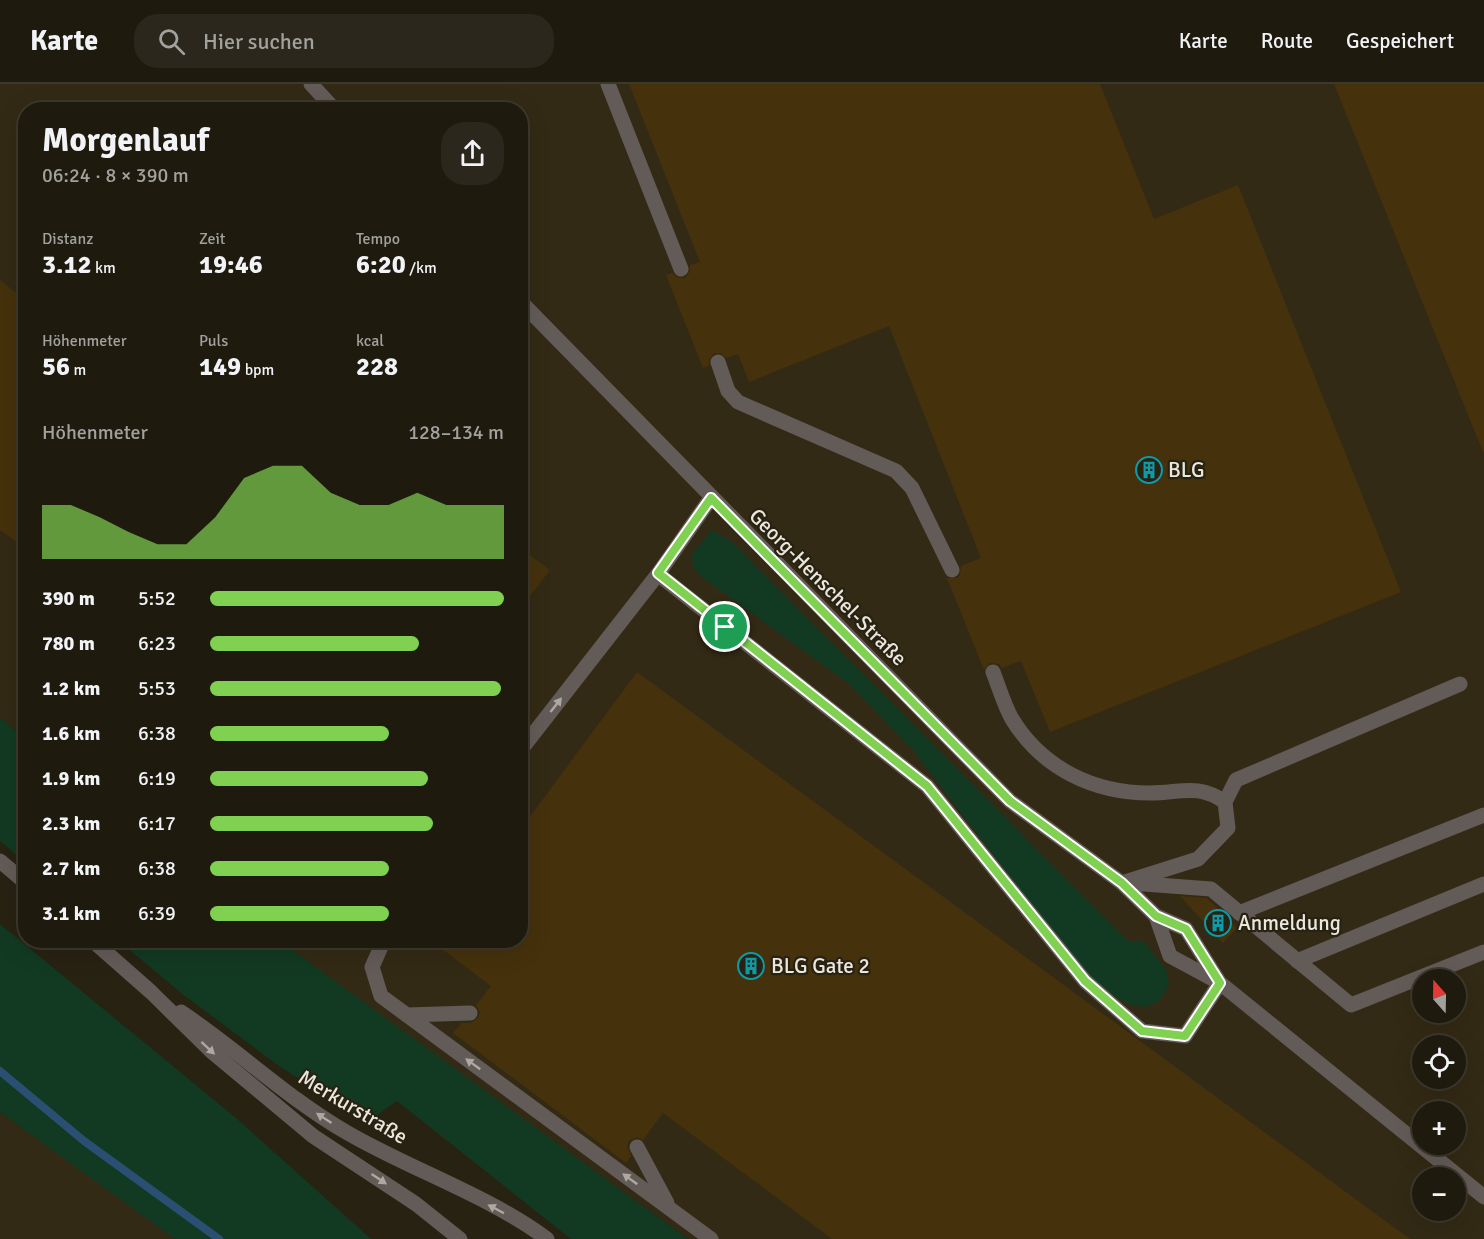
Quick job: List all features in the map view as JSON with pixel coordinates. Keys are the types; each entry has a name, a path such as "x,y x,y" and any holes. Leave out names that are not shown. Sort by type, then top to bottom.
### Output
{"street":[{"path":"311,84 328,102"},
{"path":"608,84 681,269"},
{"name":"Georg-Henschel-Straße","path":"528,309 1010,801 1122,883 1156,916"},
{"path":"718,362 728,391 738,402 896,471 912,488 952,570"},
{"path":"528,741 658,573 711,498"},
{"path":"658,573 927,786 1085,981 1142,1031 1185,1036 1220,983"},
{"path":"993,672 1011,717 1032,747 1062,770 1100,788 1149,793 1194,790 1209,792 1225,802"},
{"path":"1122,883 1198,859 1228,828 1225,802 1236,780 1460,684"},
{"path":"1239,913 1484,815"},
{"path":"0,861 18,876"},
{"path":"1122,883 1211,889 1351,1005 1484,952"},
{"path":"1297,960 1484,884"},
{"path":"1156,916 1186,929 1220,983"},
{"path":"1156,916 1170,956 1220,983 1484,1197"},
{"name":"Merkurstraße","path":"101,948 151,992 211,1051 314,1136 416,1204 460,1239"},
{"path":"380,948 372,967 381,996 711,1239"},
{"name":"Merkurstraße","path":"151,992 220,1038 291,1097 347,1133 466,1193 547,1239"},
{"path":"407,1015 470,1013"},
{"path":"637,1147 670,1209"}],"shaded area":[{"path":"0,84 1484,84 1484,1239 688,1239 316,969 289,948 528,948 528,102 18,102 18,732 0,718"},
{"path":"0,1112 150,1220 175,1239 0,1239"}],"green space":[{"path":"712,530 732,542 1128,941 1144,942 1166,970 1169,984 1160,999 1150,1006 1138,1006 1125,1002 1112,995 1079,967 913,750 848,683 702,577 693,567 692,554"},
{"path":"0,718 18,732 18,856 0,841"},
{"path":"0,924 18,939 18,948 29,948 236,1118 371,1239 175,1239 0,1112"},
{"path":"127,948 290,948 688,1239 571,1239 397,1101 367,1122 279,1066 185,996"}],"building":[{"name":"BLG","path":"629,84 1100,84 1154,219 1238,185 1401,592 1050,732 1021,661 1002,668 999,664 990,663 984,670 947,578 957,578 960,575 961,566 981,558 889,326 749,382 738,354 727,358 720,353 714,353 709,360 709,365 703,368 666,275 672,273 679,278 685,278 690,271 690,265 700,262"},
{"path":"1334,84 1484,84 1483,452"},
{"path":"0,280 18,295 18,543 0,530"},
{"path":"528,554 550,570 528,599"},
{"name":"BLG Gate 2","path":"637,672 1410,1239 832,1239 663,1113 643,1140 637,1137 629,1141 627,1147 631,1156 626,1163 453,1033 462,1023 471,1023 478,1018 480,1012 476,1005 491,986 441,948 528,948 528,819"},
{"name":"Anmeldung","path":"1180,896 1207,898 1237,928 1223,943"}],"waterway":[{"path":"0,1071 84,1141 219,1239"}],"place":[{"name":"BLG","path":"1149,470"},
{"name":"Anmeldung","path":"1218,923"},
{"name":"BLG Gate 2","path":"751,966"}],"route":[{"path":"711,498 1010,801 1122,883 1156,916 1186,929 1220,983 1185,1036 1142,1031 1085,981 927,786 725,627 658,573 711,498"}]}
